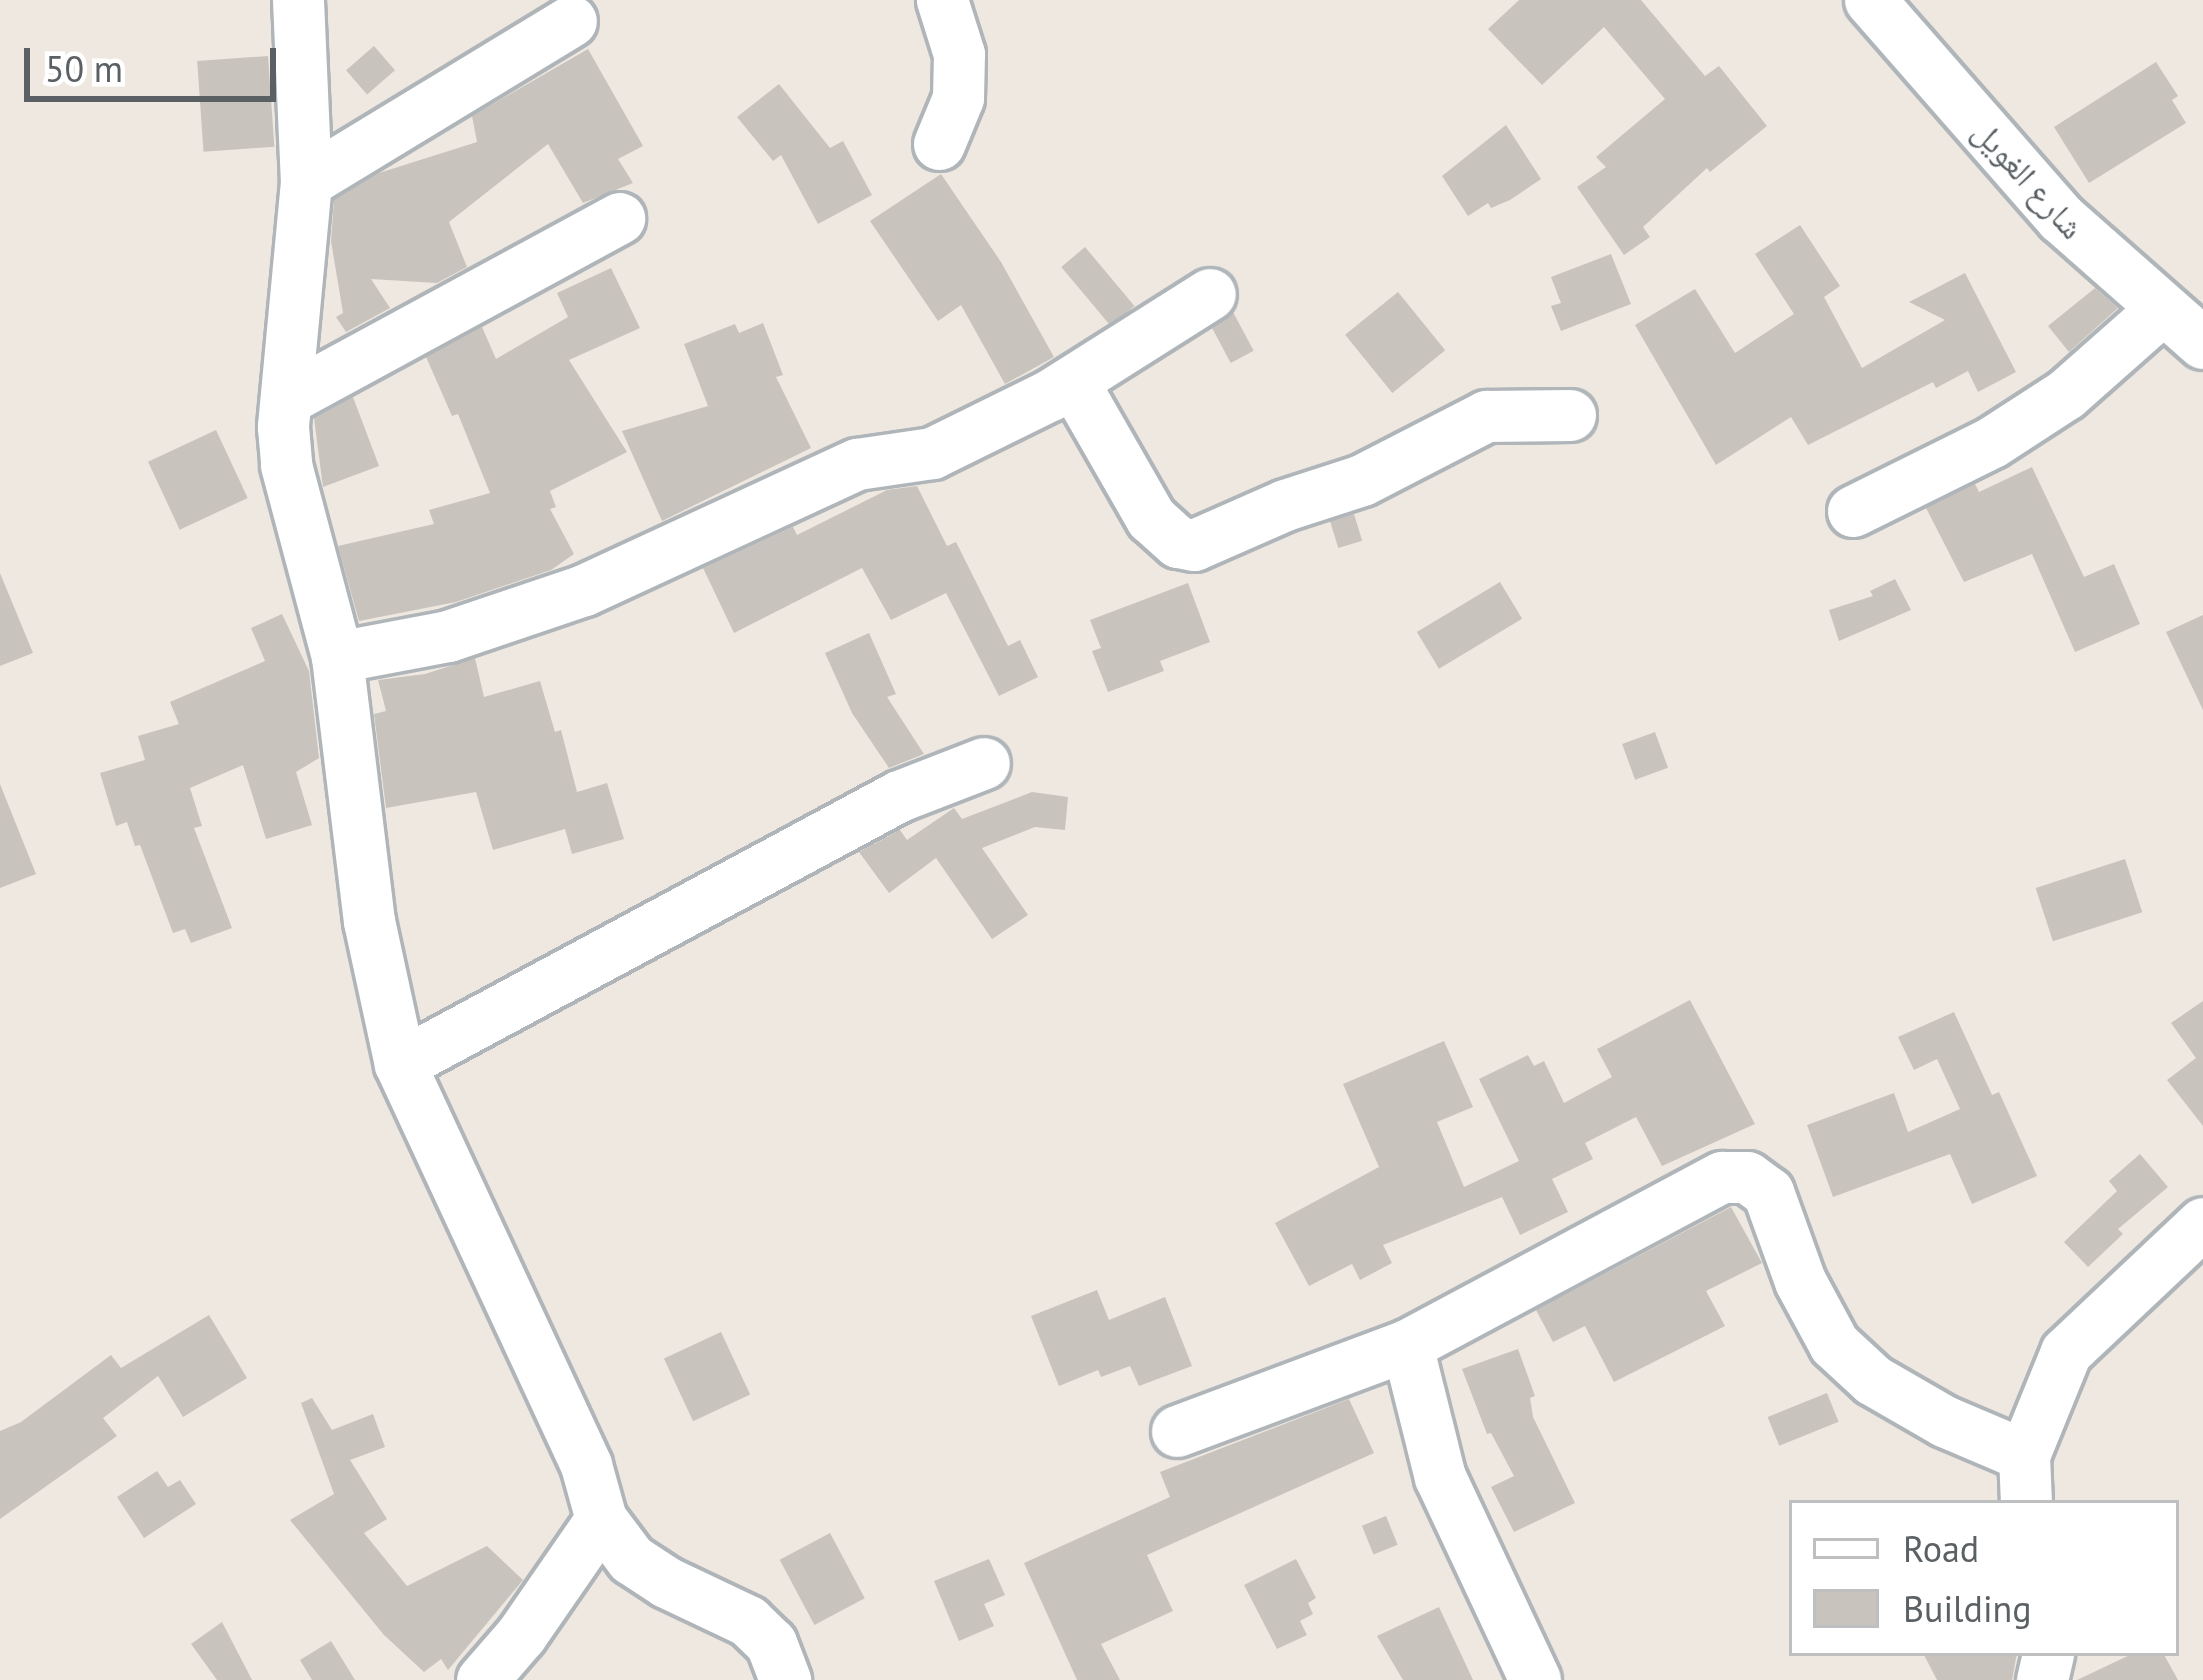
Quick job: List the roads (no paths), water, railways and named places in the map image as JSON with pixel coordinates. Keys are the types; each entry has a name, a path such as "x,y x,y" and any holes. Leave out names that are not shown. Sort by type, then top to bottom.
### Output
{"street":[{"path":"298,0 306,182 286,465 337,657 370,921 400,1064 586,1465 601,1519 631,1559 666,1582 748,1621 771,1643 785,1680"},
{"path":"939,143 958,98 959,54 942,0"},
{"name":"شارع الغويل","path":"1870,0 2061,218 2203,343"},
{"path":"306,182 571,21"},
{"path":"288,398 619,218"},
{"path":"337,657 448,636 584,590 856,464 932,453 1073,382 1210,294"},
{"path":"1853,511 1993,442 2066,394 2162,309"},
{"path":"1073,382 1150,518 1178,542 1194,545 1285,505 1362,480 1486,416 1570,415"},
{"path":"400,1064 899,796 984,763"},
{"path":"1177,1431 1407,1345 1722,1177 1747,1177 1768,1192 1800,1281 1834,1344 1873,1380 1944,1421 2025,1479 2066,1352 2203,1223"},
{"path":"1407,1345 1440,1477 1534,1680"},
{"path":"482,1680 520,1635 601,1519"}]}
